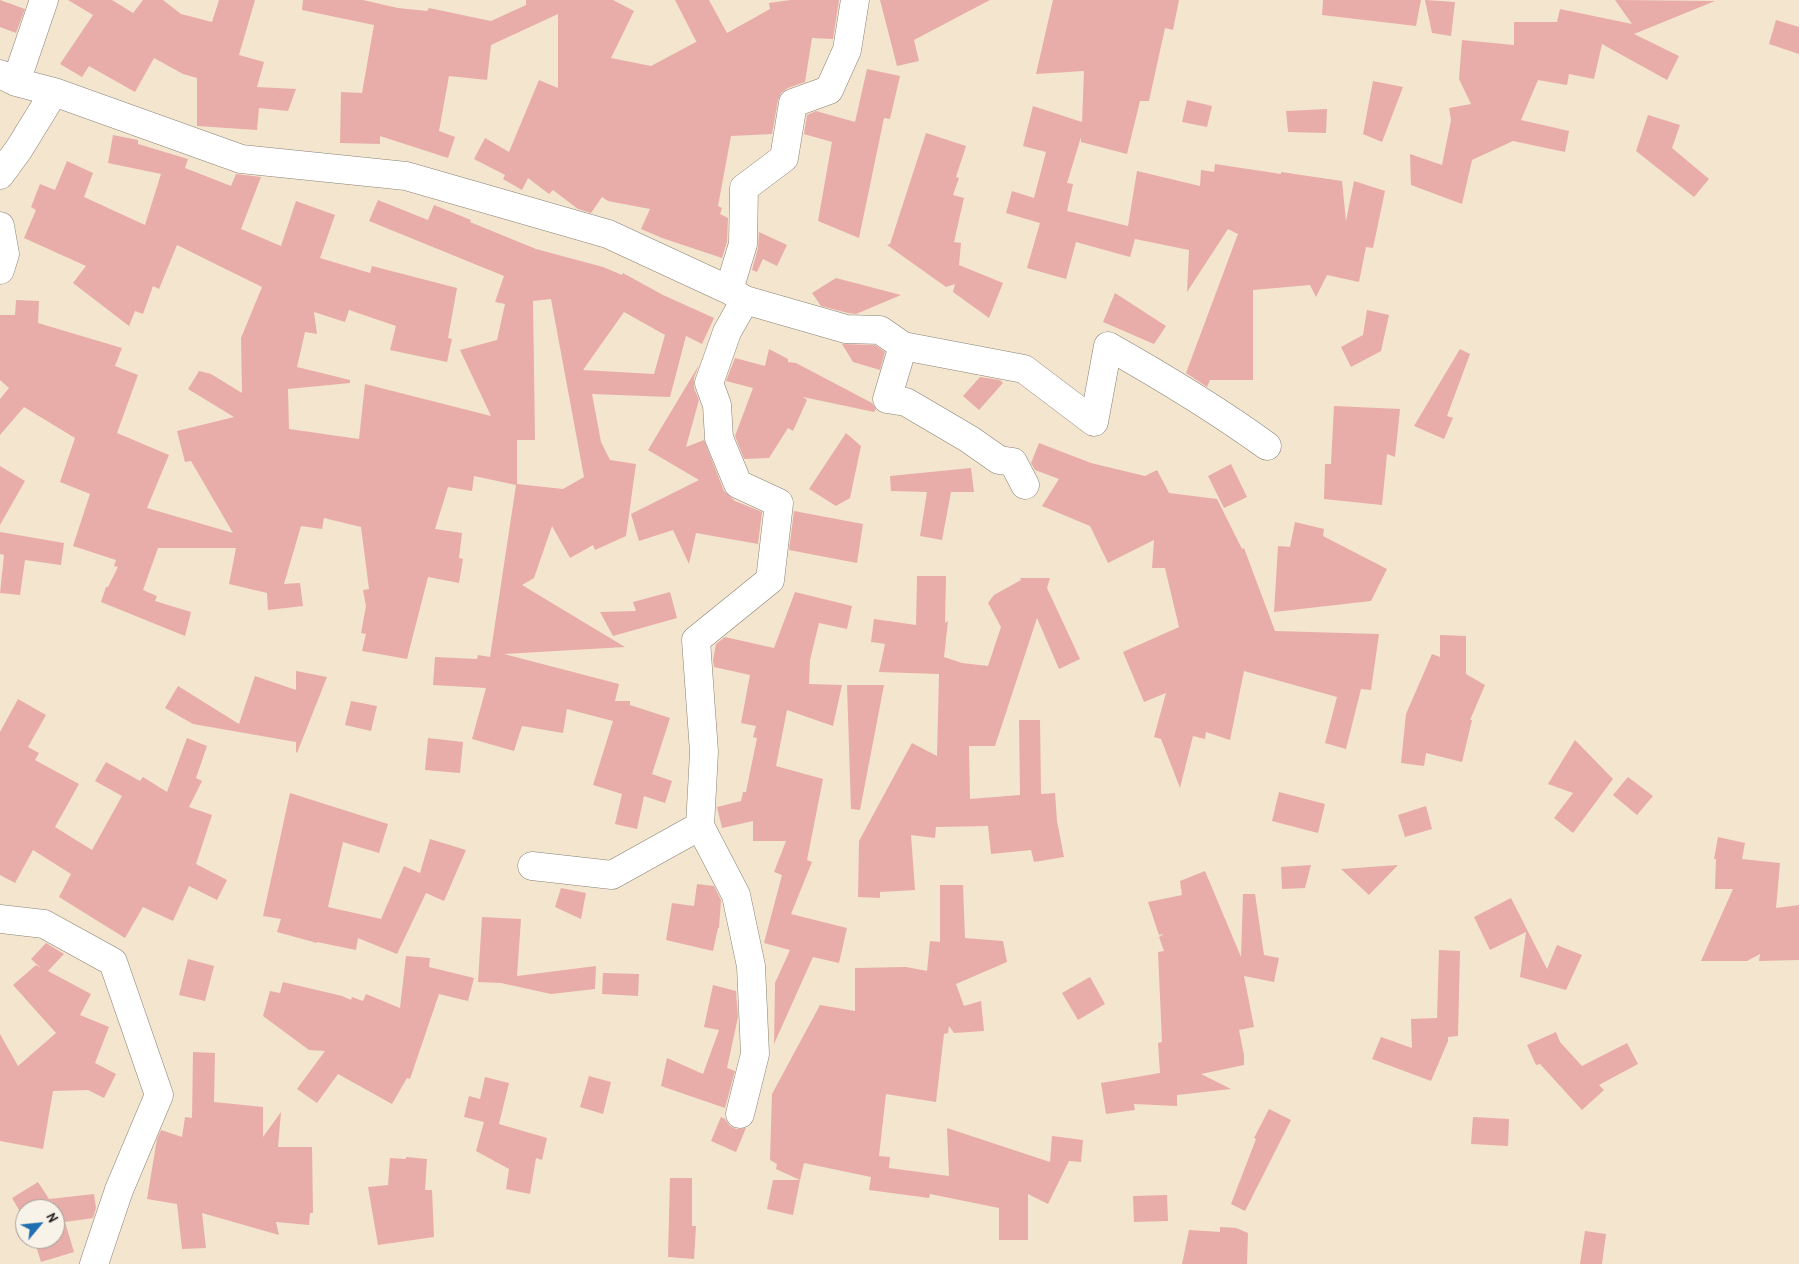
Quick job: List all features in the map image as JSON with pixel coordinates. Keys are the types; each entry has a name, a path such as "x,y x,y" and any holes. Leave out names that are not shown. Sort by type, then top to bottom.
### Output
{"street":[{"path":"44,0 8,78 54,92 241,159 406,176 608,234 737,295 846,329 880,330 903,346 1024,369 1094,422 1108,346 1167,380 1242,428 1266,446"},
{"path":"740,1114 755,1054 751,966 736,895 700,826 704,752 696,640 770,580 779,503 738,484 718,438 716,405 709,383 727,332 737,295 743,244 744,188 784,158 793,103 829,90 847,50 855,0"},
{"path":"0,175 54,92"},
{"path":"0,226 4,254 0,270"},
{"path":"903,346 887,399 906,402 969,439 998,460 1013,462 1024,485"},
{"path":"532,866 612,875 700,826"},
{"path":"0,919 44,924 113,962 159,1095 118,1190 94,1264"}],"building":[{"path":"0,0 25,9 16,33 0,27"},
{"path":"68,0 112,0 133,13 143,0 163,0 181,14 212,22 219,0 255,0 239,55 264,62 257,87 296,89 288,111 259,108 257,130 197,126 197,78 183,74 154,58 135,92 89,66 82,77 60,64 93,15"},
{"path":"303,0 363,0 398,8 427,11 429,8 491,21 526,5 526,0 613,0 634,11 611,58 651,66 697,43 675,0 709,0 727,33 770,9 769,3 790,0 839,0 833,39 812,38 805,82 788,88 781,93 772,134 731,136 718,206 722,208 720,214 728,218 727,242 722,258 641,229 650,209 608,201 602,197 591,213 578,209 553,190 549,194 528,178 522,190 503,179 505,175 474,159 485,138 509,152 539,80 558,88 558,14 491,45 487,80 449,76 439,131 455,137 448,158 380,136 380,144 340,143 341,92 362,93 374,25 302,10"},
{"path":"880,0 990,0 914,40 919,61 897,66"},
{"path":"1053,0 1179,0 1173,30 1165,28 1149,101 1140,101 1127,154 1081,142 1081,137 1067,183 1073,184 1067,211 1128,226 1137,171 1200,186 1201,170 1214,172 1215,164 1342,181 1346,221 1354,181 1385,191 1373,248 1366,247 1359,282 1327,275 1316,297 1310,285 1253,290 1253,380 1210,380 1207,387 1186,373 1238,234 1228,229 1187,292 1189,250 1135,239 1130,257 1076,242 1066,279 1027,268 1040,223 1006,213 1012,191 1034,198 1046,152 1023,146 1033,106 1082,122 1084,71 1036,74"},
{"path":"1323,0 1421,0 1416,26 1322,15"},
{"path":"1425,0 1455,2 1451,36 1432,33"},
{"path":"1615,0 1715,1 1634,34 1679,56 1667,80 1602,44 1594,79 1569,74 1567,85 1538,80 1521,120 1569,131 1565,152 1513,141 1472,160 1462,204 1411,185 1410,154 1442,165 1451,120 1449,108 1471,104 1459,79 1462,40 1514,45 1514,22 1557,22 1560,9 1632,24"},
{"path":"1776,20 1799,27 1799,54 1769,44"},
{"path":"867,69 900,76 890,119 884,118 859,238 818,221 832,142 804,134 807,115 816,111 855,122"},
{"path":"1373,81 1403,87 1382,142 1363,134"},
{"path":"1187,100 1212,106 1207,127 1182,122"},
{"path":"1327,109 1326,133 1288,132 1286,111"},
{"path":"1648,115 1680,125 1672,148 1709,179 1694,197 1636,151"},
{"path":"926,133 966,146 956,177 959,178 953,195 964,198 954,242 961,243 959,265 1003,283 989,318 953,292 955,284 946,287 887,245 890,244"},
{"path":"113,135 138,140 138,144 188,159 185,168 231,186 236,174 261,177 241,229 281,246 296,201 335,215 320,258 370,273 372,266 457,288 448,338 452,339 447,362 390,350 396,326 349,310 345,322 314,312 317,334 305,332 297,367 350,380 350,383 288,389 289,429 359,439 365,384 491,416 460,350 497,340 505,304 495,302 504,276 369,221 378,200 428,220 434,205 536,249 603,267 622,275 623,273 663,295 714,318 702,344 686,336 670,397 592,394 601,442 610,460 636,464 626,536 595,550 593,545 570,558 552,526 534,578 522,585 625,647 504,654 619,684 615,701 630,701 630,705 670,718 652,774 672,781 665,803 644,796 637,829 615,824 622,794 593,785 613,721 567,709 563,733 522,726 514,751 472,739 486,688 433,685 435,657 477,659 478,655 490,657 516,485 474,476 472,491 448,487 435,529 462,533 459,558 463,559 459,583 428,577 407,659 362,651 366,634 361,633 366,606 363,590 369,589 361,527 324,518 322,529 301,526 284,584 300,583 303,606 268,610 267,593 229,584 236,548 158,548 143,590 157,596 155,601 191,612 185,636 101,602 106,587 108,587 118,567 114,566 116,560 73,546 90,494 60,482 75,438 24,407 0,435 0,399 9,388 0,380 0,315 15,315 16,300 39,301 38,323 122,348 115,366 138,375 117,433 169,455 147,508 233,533 191,461 185,462 177,431 234,417 188,389 199,371 211,374 242,393 241,338 262,287 177,245 159,289 153,286 143,314 135,311 129,326 73,283 86,266 24,238 36,210 31,207 40,184 55,190 67,161 93,173 84,197 145,225 161,174 108,163","holes":["551,299 584,477 563,489 517,484 517,440 535,440 533,301","624,312 665,335 654,374 583,370"]},
{"path":"759,232 787,245 777,266 763,259 757,272 752,270 758,248"},
{"path":"836,278 901,295 856,314 821,306 812,293"},
{"path":"1115,293 1166,326 1154,344 1103,322"},
{"path":"1367,310 1389,315 1381,351 1351,367 1341,347 1363,335"},
{"path":"842,344 875,345 885,352 880,370 853,362"},
{"path":"769,349 788,359 788,362 796,363 872,403 876,409 874,412 803,397 807,400 793,431 788,428 769,458 744,459 735,436 753,388 726,381 735,358 765,366"},
{"path":"1460,349 1470,354 1447,416 1453,418 1444,439 1414,426"},
{"path":"699,365 694,378 694,388 699,400 686,447 704,440 724,491 735,501 762,512 758,544 696,533 689,564 673,530 639,541 631,514 699,480 648,450"},
{"path":"980,377 1000,380 1003,383 979,410 963,396"},
{"path":"1334,406 1400,409 1395,457 1387,454 1382,505 1324,499 1325,464 1331,464"},
{"path":"846,433 861,446 850,498 836,506 809,489"},
{"path":"1039,443 1091,463 1145,476 1157,470 1169,493 1217,499 1242,549 1244,548 1275,631 1379,634 1371,690 1361,689 1346,749 1325,743 1337,697 1244,671 1230,740 1206,732 1205,739 1193,736 1180,788 1161,739 1154,737 1166,693 1144,702 1123,652 1179,627 1165,568 1152,568 1154,540 1108,563 1090,526 1042,506 1059,479 1035,470 1031,463"},
{"path":"1231,464 1247,497 1224,508 1208,476"},
{"path":"0,466 25,481 0,525"},
{"path":"971,468 974,492 951,492 942,540 920,536 927,492 891,491 890,476"},
{"path":"794,511 863,524 857,563 789,550"},
{"path":"1295,522 1324,529 1323,536 1387,569 1371,601 1274,612 1278,546 1290,547"},
{"path":"0,532 64,543 61,565 25,560 20,595 0,593 4,555 0,554"},
{"path":"917,576 946,576 945,623 948,621 944,657 962,663 988,666 1001,627 988,603 994,595 1021,580 1020,578 1050,578 1047,588 1080,659 1059,669 1037,618 995,746 969,746 970,799 1020,795 1019,720 1040,720 1041,794 1055,793 1057,821 1064,857 1034,862 1031,850 991,854 988,826 936,827 935,838 911,835 915,890 880,892 880,898 858,897 859,841 912,743 937,756 939,674 879,672 885,644 871,642 874,619 916,625"},
{"path":"670,592 677,618 613,636 600,612 636,611 633,602"},
{"path":"795,592 852,606 847,629 819,623 810,660 809,684 842,685 833,726 787,710 776,766 823,779 807,860 812,862 791,914 847,928 839,963 813,957 774,1044 775,983 790,950 764,943 782,875 774,872 786,841 753,841 753,821 722,828 717,807 741,801 743,792 746,792 757,738 753,737 756,726 741,723 750,675 714,667 713,660 716,644 725,637 774,648"},
{"path":"1440,635 1466,636 1466,674 1485,685 1470,720 1472,720 1462,762 1426,753 1424,766 1401,763 1406,714 1432,654 1440,657"},
{"path":"296,671 327,677 297,753 296,742 193,724 165,708 178,686 239,724 255,676 296,690"},
{"path":"847,685 884,685 860,810 851,809"},
{"path":"18,699 46,715 28,747 39,753 35,760 79,784 55,827 92,850 122,796 95,781 106,762 140,781 143,777 167,792 187,738 207,746 196,778 202,781 189,807 212,815 196,864 227,880 217,900 189,886 173,921 143,907 125,938 59,897 71,874 33,850 15,883 0,875 0,732"},
{"path":"351,701 377,706 371,731 345,725"},
{"path":"428,738 463,742 460,773 425,770"},
{"path":"1575,740 1613,779 1573,833 1554,818 1573,793 1548,784"},
{"path":"1628,777 1653,796 1637,815 1613,795"},
{"path":"1279,792 1325,804 1318,833 1272,821"},
{"path":"290,793 388,824 379,853 343,842 328,907 381,919 404,866 420,873 430,839 466,850 444,901 426,893 397,954 358,938 356,950 317,943 277,932 281,919 263,916"},
{"path":"1426,806 1432,829 1405,837 1398,815"},
{"path":"1718,837 1745,843 1742,859 1780,863 1776,908 1799,905 1799,960 1759,961 1760,954 1747,961 1701,961 1733,889 1715,889 1716,859 1714,859"},
{"path":"1311,865 1305,888 1282,889 1281,867"},
{"path":"1398,865 1369,895 1341,869"},
{"path":"1205,871 1241,957 1243,894 1255,894 1264,955 1279,958 1274,982 1244,976 1254,1027 1239,1030 1244,1065 1201,1074 1231,1089 1177,1095 1177,1106 1134,1104 1135,1110 1106,1114 1101,1083 1160,1073 1158,1043 1162,1042 1158,952 1164,951 1159,937 1164,934 1159,935 1148,902 1182,895 1180,881"},
{"path":"697,884 714,886 721,900 719,928 713,951 666,940 672,903 694,906"},
{"path":"940,885 963,885 965,938 1003,941 1007,962 956,984 964,1006 981,1001 984,1031 954,1033 949,1026 948,1033 944,1034 936,1102 886,1094 879,1156 890,1157 889,1168 949,1176 947,1128 1050,1162 1052,1136 1083,1140 1081,1162 1069,1161 1048,1204 1028,1194 1028,1240 999,1240 999,1208 930,1194 929,1198 869,1190 871,1177 804,1163 800,1180 776,1169 777,1164 770,1160 772,1094 820,1005 855,1011 855,968 906,967 927,971 930,941 940,942"},
{"path":"561,888 586,893 581,919 555,907"},
{"path":"1511,898 1547,969 1557,945 1582,955 1566,990 1520,977 1526,932 1490,950 1474,917"},
{"path":"482,917 521,919 517,976 596,966 595,989 551,994 501,983 478,982"},
{"path":"46,943 64,954 48,971 91,994 80,1015 109,1027 95,1063 116,1074 104,1098 88,1090 53,1091 43,1149 0,1141 0,1034 18,1066 56,1033 13,985 36,965 41,968 31,959"},
{"path":"1439,950 1460,951 1458,1036 1448,1037 1431,1081 1372,1059 1381,1037 1412,1048 1411,1019 1437,1018"},
{"path":"406,956 430,958 429,967 474,978 468,1001 439,994 410,1079 407,1078 392,1104 338,1074 317,1103 297,1089 325,1051 309,1050 263,1016 270,991 280,993 283,982 342,996 351,1000 352,997 363,1001 366,994 400,1008"},
{"path":"188,959 214,966 205,1001 179,995"},
{"path":"603,973 639,974 638,996 602,994"},
{"path":"1090,977 1105,1004 1078,1020 1062,993"},
{"path":"713,985 736,991 738,1017 727,1068 735,1071 725,1108 661,1086 667,1058 703,1074 719,1030 704,1027"},
{"path":"1556,1032 1560,1042 1582,1066 1627,1043 1638,1064 1599,1085 1604,1090 1582,1110 1540,1064 1536,1065 1527,1045"},
{"path":"193,1052 215,1053 214,1102 263,1107 263,1137 281,1112 278,1147 312,1147 313,1213 310,1213 309,1225 276,1222 279,1235 202,1213 206,1248 182,1249 177,1204 147,1199 157,1139 161,1130 182,1137 185,1117 192,1118"},
{"path":"589,1076 611,1082 603,1114 580,1107"},
{"path":"485,1077 509,1083 499,1124 547,1138 542,1160 536,1158 530,1194 506,1189 509,1169 476,1151 484,1122 464,1117 469,1096 480,1099"},
{"path":"1269,1109 1291,1120 1245,1211 1231,1204 1256,1139 1254,1138"},
{"path":"721,1117 736,1129 746,1128 736,1152 711,1141"},
{"path":"1473,1117 1509,1119 1508,1146 1471,1144"},
{"path":"406,1157 427,1159 425,1190 432,1190 434,1237 378,1245 368,1187 388,1185 390,1158 406,1159"},
{"path":"670,1178 692,1178 692,1226 696,1226 694,1259 668,1257"},
{"path":"773,1180 800,1180 793,1215 767,1209"},
{"path":"38,1182 49,1199 15,1199 15,1203 12,1198"},
{"path":"94,1194 96,1208 93,1218 65,1222 65,1199 49,1199"},
{"path":"1167,1195 1168,1221 1134,1222 1133,1196"},
{"path":"65,1222 74,1252 41,1262 37,1249 65,1249"},
{"path":"1220,1227 1236,1228 1248,1233 1247,1264 1182,1264 1189,1230 1220,1232"},
{"path":"1585,1231 1606,1234 1602,1264 1580,1264"}]}
